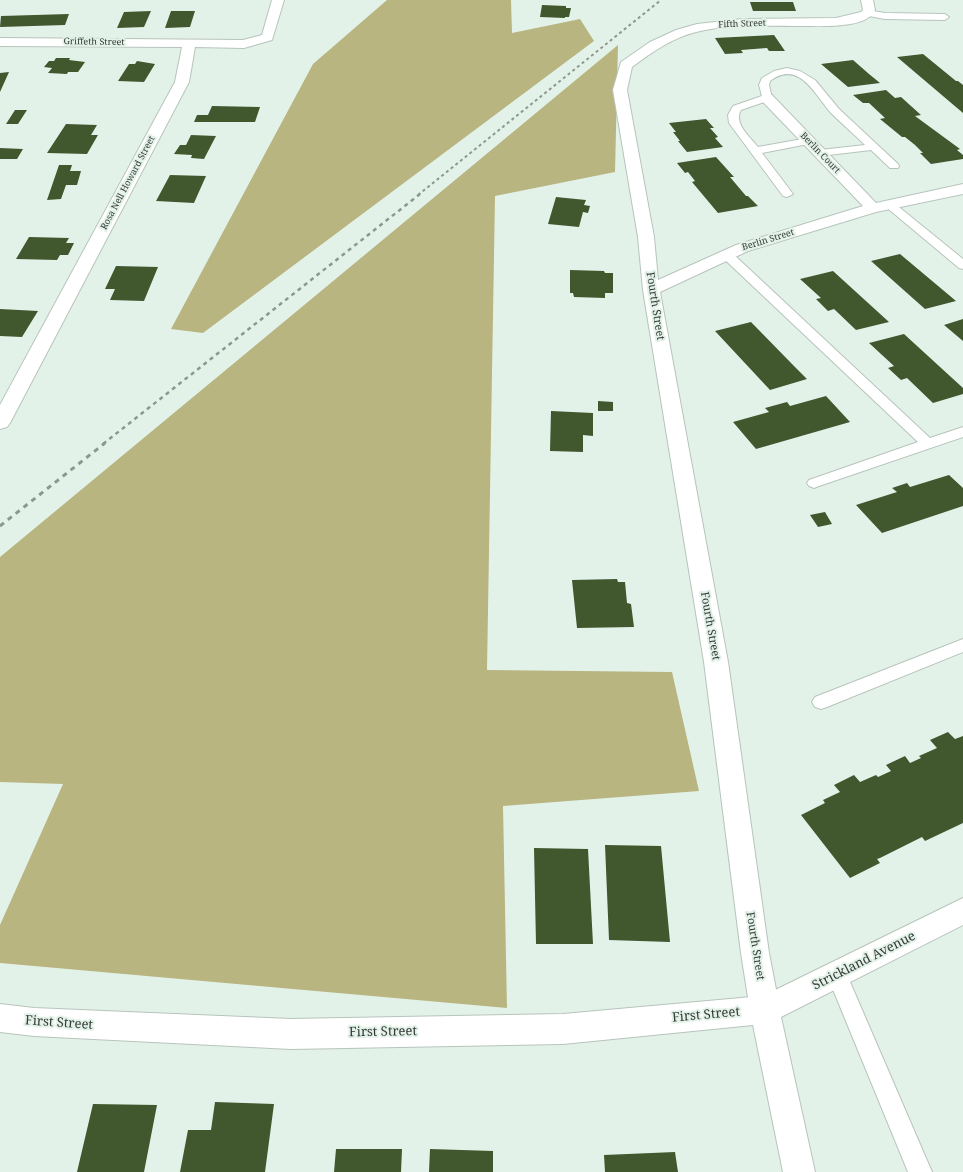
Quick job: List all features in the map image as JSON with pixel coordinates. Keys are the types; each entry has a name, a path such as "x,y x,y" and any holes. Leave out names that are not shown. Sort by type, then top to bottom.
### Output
{"street":[{"path":"189,43 244,44 268,37 278,0"},
{"path":"867,0 869,10 867,14"},
{"name":"Fifth Street","path":"622,80 626,65 648,49 665,40 695,28 742,23 836,22 854,19 867,14"},
{"name":"Griffeth Street","path":"0,42 189,43"},
{"name":"Rosa Nell Howard Street","path":"0,423 182,82 189,43"},
{"name":"Fourth Street","path":"622,80 620,90 646,237 651,290 716,662 755,953 765,1010 799,1172"},
{"name":"Berlin Court","path":"767,98 872,208"},
{"name":"Berlin Street","path":"651,290 742,248 872,208 963,189"},
{"name":"Strickland Avenue","path":"765,1010 837,975 963,910"},
{"name":"First Street","path":"0,1018 34,1022 291,1034 563,1029 765,1010"}],"lane":[{"path":"867,14 885,16 945,17"},
{"path":"788,194 734,123 733,115 737,108 767,98 764,85 765,80 774,73 786,71 802,75 810,81 835,111 894,166"},
{"path":"755,151 808,141"},
{"path":"820,153 874,147"},
{"path":"890,205 963,265"},
{"path":"727,255 928,444"},
{"path":"814,483 963,432"},
{"path":"821,702 963,644"},
{"path":"837,975 920,1172"}],"shaded area":[{"path":"387,0 511,0 512,33 580,19 594,41 203,333 171,329 313,64"},
{"path":"618,45 615,172 495,196 487,670 672,672 699,791 503,806 507,1008 0,963 0,925 63,784 0,782 0,557"}],"building":[{"path":"750,2 793,2 796,11 753,11"},
{"path":"542,5 566,6 566,8 571,8 569,17 540,17"},
{"path":"151,11 144,27 117,28 124,12"},
{"path":"171,11 195,11 190,27 165,28"},
{"path":"69,14 65,25 0,27 1,16"},
{"path":"774,35 785,51 769,51 767,48 741,50 743,53 725,54 715,38"},
{"path":"923,54 963,85 963,113 897,57"},
{"path":"56,58 70,58 69,60 85,62 78,72 68,72 67,74 48,73 52,68 44,67 49,61 54,61"},
{"path":"853,60 880,83 848,87 821,64"},
{"path":"137,61 155,64 144,82 118,81 129,64 135,64"},
{"path":"9,72 0,92 0,73"},
{"path":"886,90 895,98 901,97 921,115 915,116 960,149 957,150 963,155 963,159 931,164 920,153 923,153 915,145 905,137 902,137 880,119 885,118 869,103 863,103 853,95"},
{"path":"212,106 260,107 255,122 194,122 197,115 208,115"},
{"path":"15,110 27,110 18,124 6,124"},
{"path":"706,119 714,128 710,128 718,137 715,138 723,147 687,152 678,141 680,141 673,132 676,132 669,123"},
{"path":"66,124 97,125 91,135 98,135 87,154 47,153"},
{"path":"191,135 216,136 204,159 191,158 192,155 174,154 180,145 186,145"},
{"path":"0,148 23,149 17,159 0,159"},
{"path":"716,157 734,177 730,177 746,196 748,196 758,206 718,213 692,182 695,181 688,172 685,173 677,163"},
{"path":"59,165 72,165 70,171 81,171 77,185 66,185 61,199 47,200"},
{"path":"170,175 206,176 194,203 156,201"},
{"path":"556,197 586,200 584,205 590,206 588,213 583,212 579,227 548,224"},
{"path":"29,237 69,238 66,243 74,243 68,255 60,255 57,260 16,259"},
{"path":"900,254 956,301 925,309 871,261"},
{"path":"116,266 158,267 144,301 110,300 115,289 105,289"},
{"path":"570,270 604,271 605,273 613,273 613,293 605,293 605,298 574,297 573,293 570,293"},
{"path":"833,271 889,322 856,330 834,309 828,311 816,299 821,298 800,279"},
{"path":"0,309 38,311 22,337 0,336"},
{"path":"963,319 963,341 944,325"},
{"path":"751,322 807,379 770,390 715,331"},
{"path":"904,334 963,388 963,394 933,403 907,378 901,380 888,368 894,366 869,343"},
{"path":"826,396 850,422 756,449 733,422 769,412 765,408 787,402 790,406"},
{"path":"598,401 613,402 613,411 598,411"},
{"path":"551,411 593,413 593,436 583,435 583,452 550,451"},
{"path":"949,475 963,488 963,506 882,533 856,505 897,492 892,488 907,483 910,487"},
{"path":"825,512 832,524 818,527 810,515"},
{"path":"617,579 618,582 625,582 627,603 631,604 634,627 577,628 572,580"},
{"path":"948,732 955,739 963,736 963,823 925,841 922,837 877,859 880,863 850,878 801,815 825,803 823,800 840,792 834,785 854,775 860,782 876,775 878,777 891,771 886,765 905,756 910,763 921,758 919,756 937,748 930,740"},
{"path":"605,845 661,846 670,942 609,940"},
{"path":"534,848 588,849 593,944 536,944"},
{"path":"215,1102 274,1104 265,1172 180,1172 188,1130 211,1130"},
{"path":"93,1104 157,1105 144,1172 77,1172"},
{"path":"336,1149 402,1149 401,1172 334,1172"},
{"path":"430,1149 493,1151 493,1172 429,1172"},
{"path":"675,1152 678,1172 605,1172 604,1155"}],"railway":[{"path":"418,195 661,0"},
{"path":"103,444 420,194"},
{"path":"0,526 105,443"}]}
